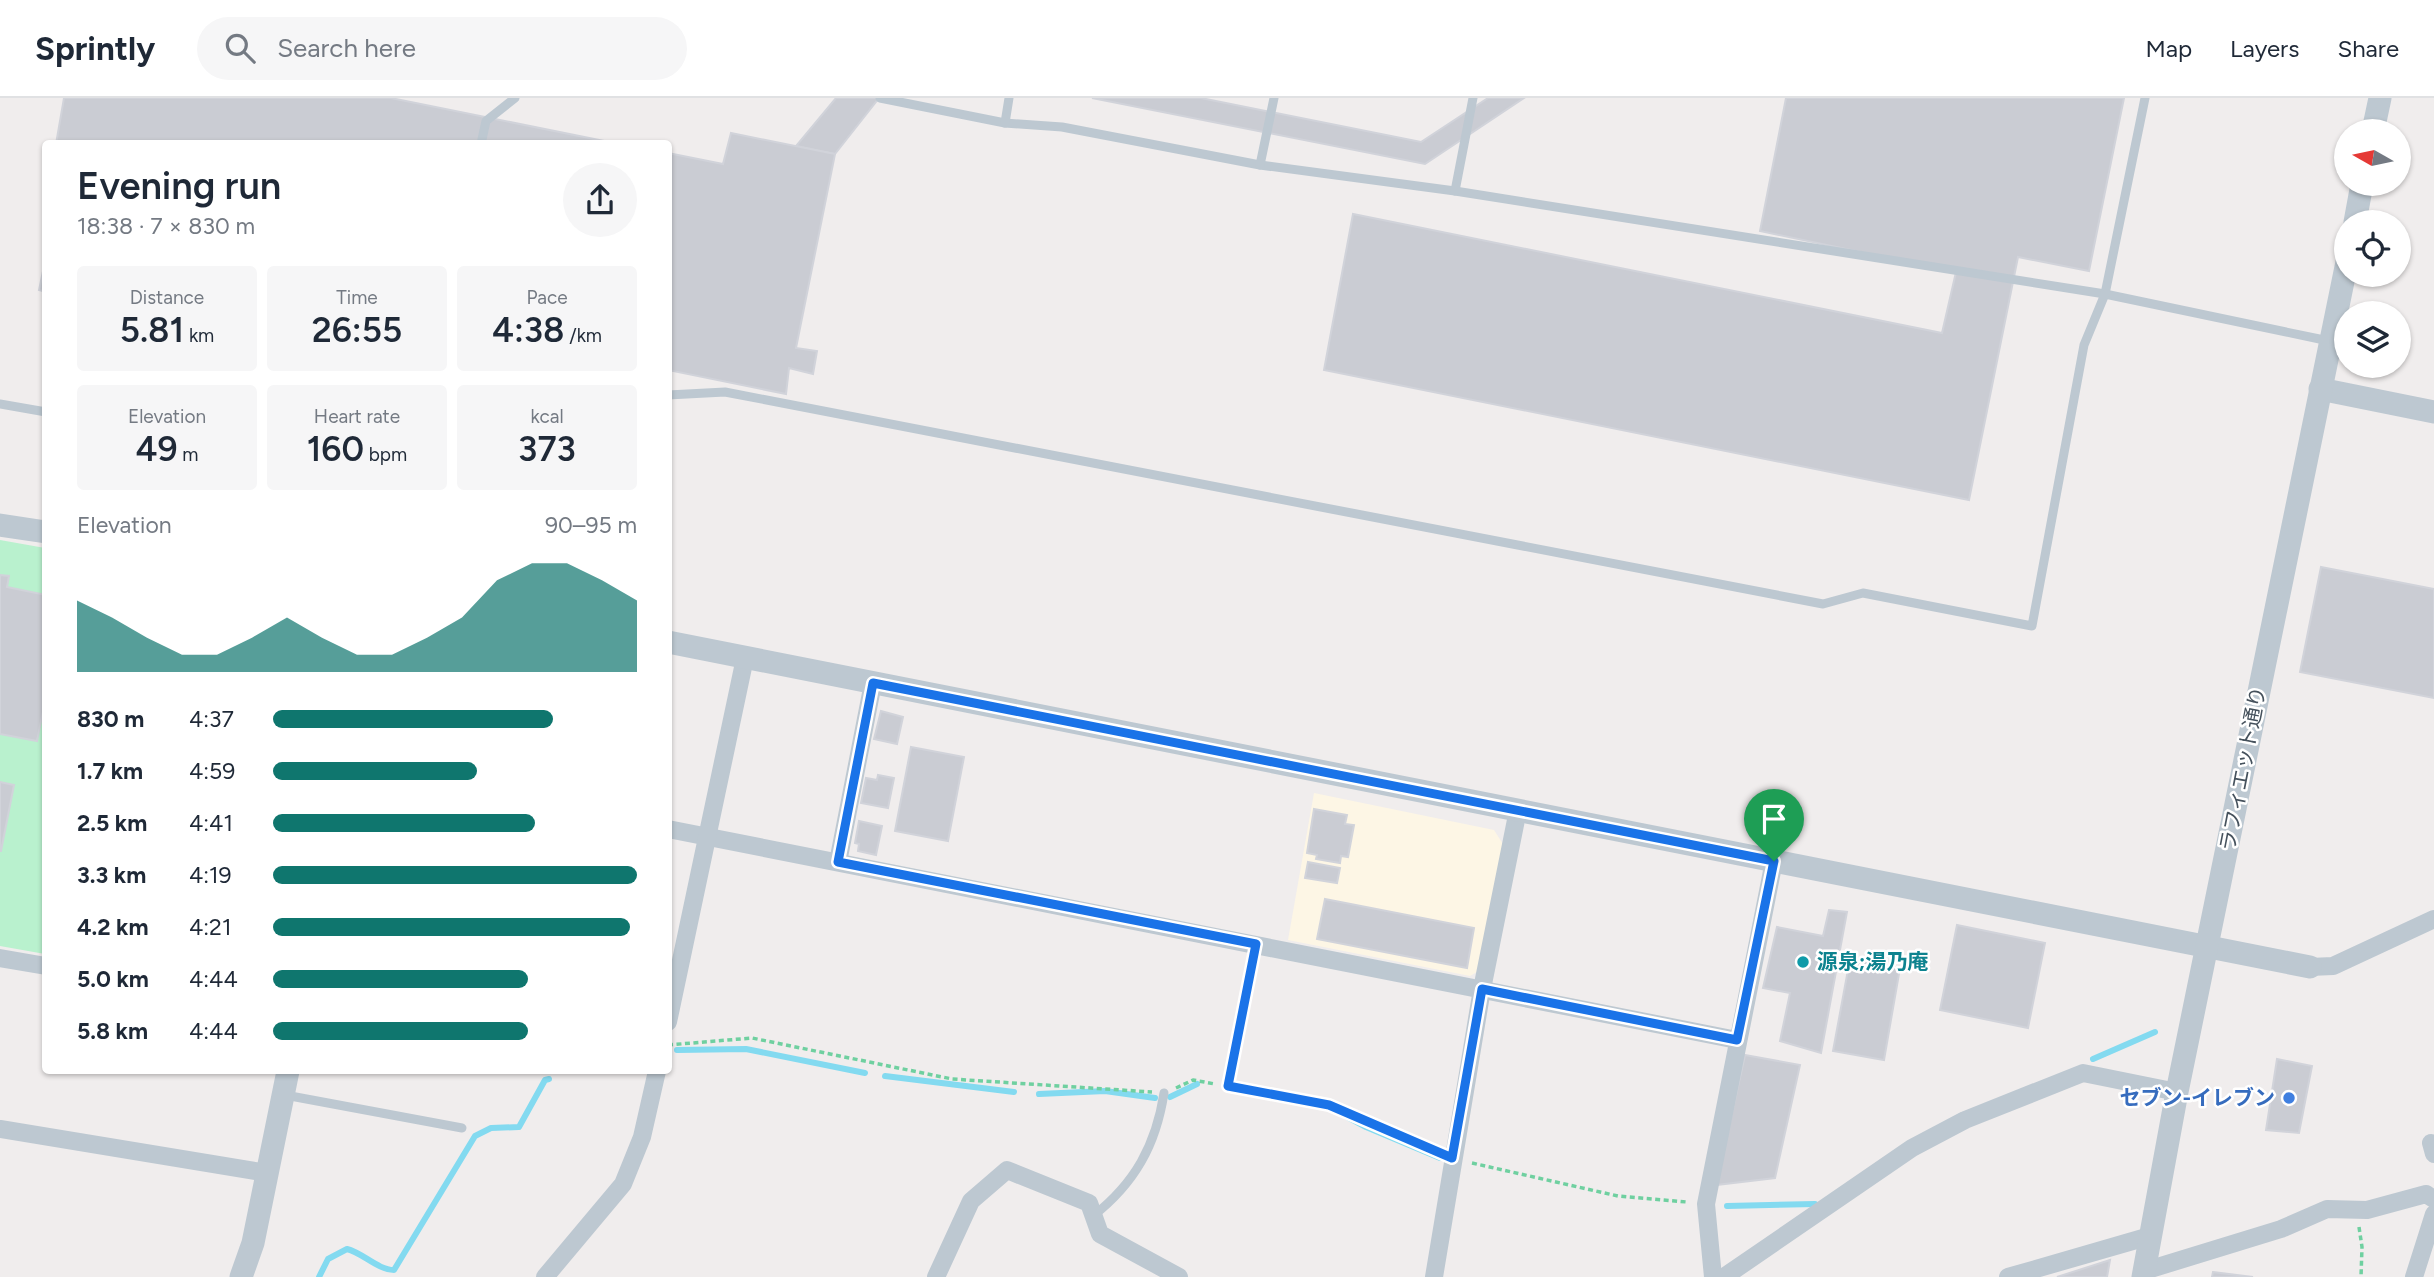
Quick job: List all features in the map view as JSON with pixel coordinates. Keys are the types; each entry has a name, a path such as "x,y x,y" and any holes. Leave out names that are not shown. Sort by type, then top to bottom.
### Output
{"street":[{"path":"2375,119 2379,98"},
{"name":"ラフィエット通り","path":"2143,1274 2177,1092 2342,287"},
{"path":"2320,389 2434,412"},
{"path":"0,525 42,531"},
{"path":"672,643 2310,967 2333,965 2434,919"},
{"path":"672,1003 745,658"},
{"path":"838,862 873,683"},
{"path":"1434,1277 1482,989 1517,810"},
{"path":"672,830 1737,1040"},
{"path":"1713,1277 1706,1204 1774,861"},
{"path":"0,958 42,964"},
{"path":"1724,1277 1912,1148 1965,1120 2083,1073 2177,1092"},
{"path":"241,1277 253,1243 287,1074"},
{"path":"545,1277 623,1185 642,1137 656,1074"},
{"path":"0,1129 267,1173"},
{"path":"936,1277 971,1201 1007,1170 1089,1203 1100,1234 1179,1277"},
{"path":"2143,1274 2281,1228 2328,1209 2367,1210 2426,1194 2434,1199"},
{"path":"2414,1277 2434,1214"},
{"path":"2008,1277 2150,1236"}],"lane":[{"path":"482,140 486,121 515,98"},
{"path":"880,98 1005,123 1062,127 1260,165 1455,191 2105,294 2331,341"},
{"path":"1005,123 1010,98"},
{"path":"1260,165 1274,98"},
{"path":"1455,191 1473,98"},
{"path":"672,395 725,392 1823,604 1863,593 2032,626 2084,345 2105,294 2146,98"},
{"path":"0,404 42,411"},
{"path":"1228,1086 1256,944"},
{"path":"1093,1216 1115,1199 1140,1168 1161,1112 1164,1093"},
{"path":"283,1095 462,1128"}],"path":[{"path":"672,1045 752,1038 952,1079 1164,1093 1193,1080 1329,1105 1452,1158 1618,1196 1706,1204"},
{"path":"2356,1210 2362,1247 2361,1277"}],"shaded area":[{"path":"1314,793 1494,830 1503,844 1477,972 1470,976 1288,940"}],"green space":[{"path":"0,540 42,547 42,953 0,946"}],"building":[{"path":"64,98 391,98 599,140 57,140"},
{"path":"836,98 879,98 835,154 796,146"},
{"path":"1092,98 1201,98 1421,142 1488,98 1524,98 1425,164"},
{"path":"1786,98 2124,98 2089,271 2018,257 1969,500 1324,370 1353,214 1942,333 1956,272 1760,231"},
{"path":"731,133 835,154 796,348 817,351 813,374 789,368 786,394 672,371 672,154 723,164"},
{"path":"2321,567 2434,589 2434,698 2300,672"},
{"path":"0,575 9,576 7,587 42,594 42,717 37,741 0,734"},
{"path":"881,711 903,717 897,744 874,739"},
{"path":"911,747 964,757 948,841 895,831"},
{"path":"878,775 894,778 888,808 861,803 866,778 877,780"},
{"path":"0,782 14,785 1,851 0,851"},
{"path":"1314,809 1347,815 1345,824 1354,825 1348,857 1341,856 1340,863 1316,859 1317,855 1307,853"},
{"path":"859,821 882,826 876,855 858,851 859,844 855,843"},
{"path":"1308,862 1340,868 1337,883 1305,878"},
{"path":"1325,899 1474,928 1467,968 1317,939"},
{"name":"源泉;湯乃庵","path":"1829,910 1847,912 1821,1053 1780,1041 1790,993 1763,988 1777,927 1823,936"},
{"path":"1957,925 2045,943 2028,1028 1940,1010"},
{"path":"1850,959 1900,968 1884,1060 1833,1051"},
{"path":"1745,1055 1800,1065 1775,1178 1716,1185"},
{"name":"セブン-イレブン","path":"2277,1059 2312,1066 2299,1133 2266,1130"},
{"path":"2110,1260 2107,1277 2057,1277"},
{"path":"2213,1272 2253,1277 2212,1277"}],"waterway":[{"path":"2093,1059 2155,1032"},
{"path":"677,1050 746,1049 865,1073"},
{"path":"885,1076 1014,1092"},
{"path":"319,1277 328,1259 347,1249 382,1267 394,1270 475,1136 491,1128 519,1127 545,1080 549,1079"},
{"path":"1170,1097 1197,1084"},
{"path":"1237,1089 1327,1106 1366,1127 1440,1158"},
{"path":"1039,1094 1105,1091 1155,1098"},
{"path":"1727,1206 1815,1204"}],"place":[{"name":"源泉;湯乃庵","path":"1803,962"},
{"name":"セブン-イレブン","path":"2289,1098"}],"route":[{"path":"873,683 1774,861 1737,1040 1482,989 1452,1158 1329,1105 1228,1086 1256,944 838,862 873,683"}]}
